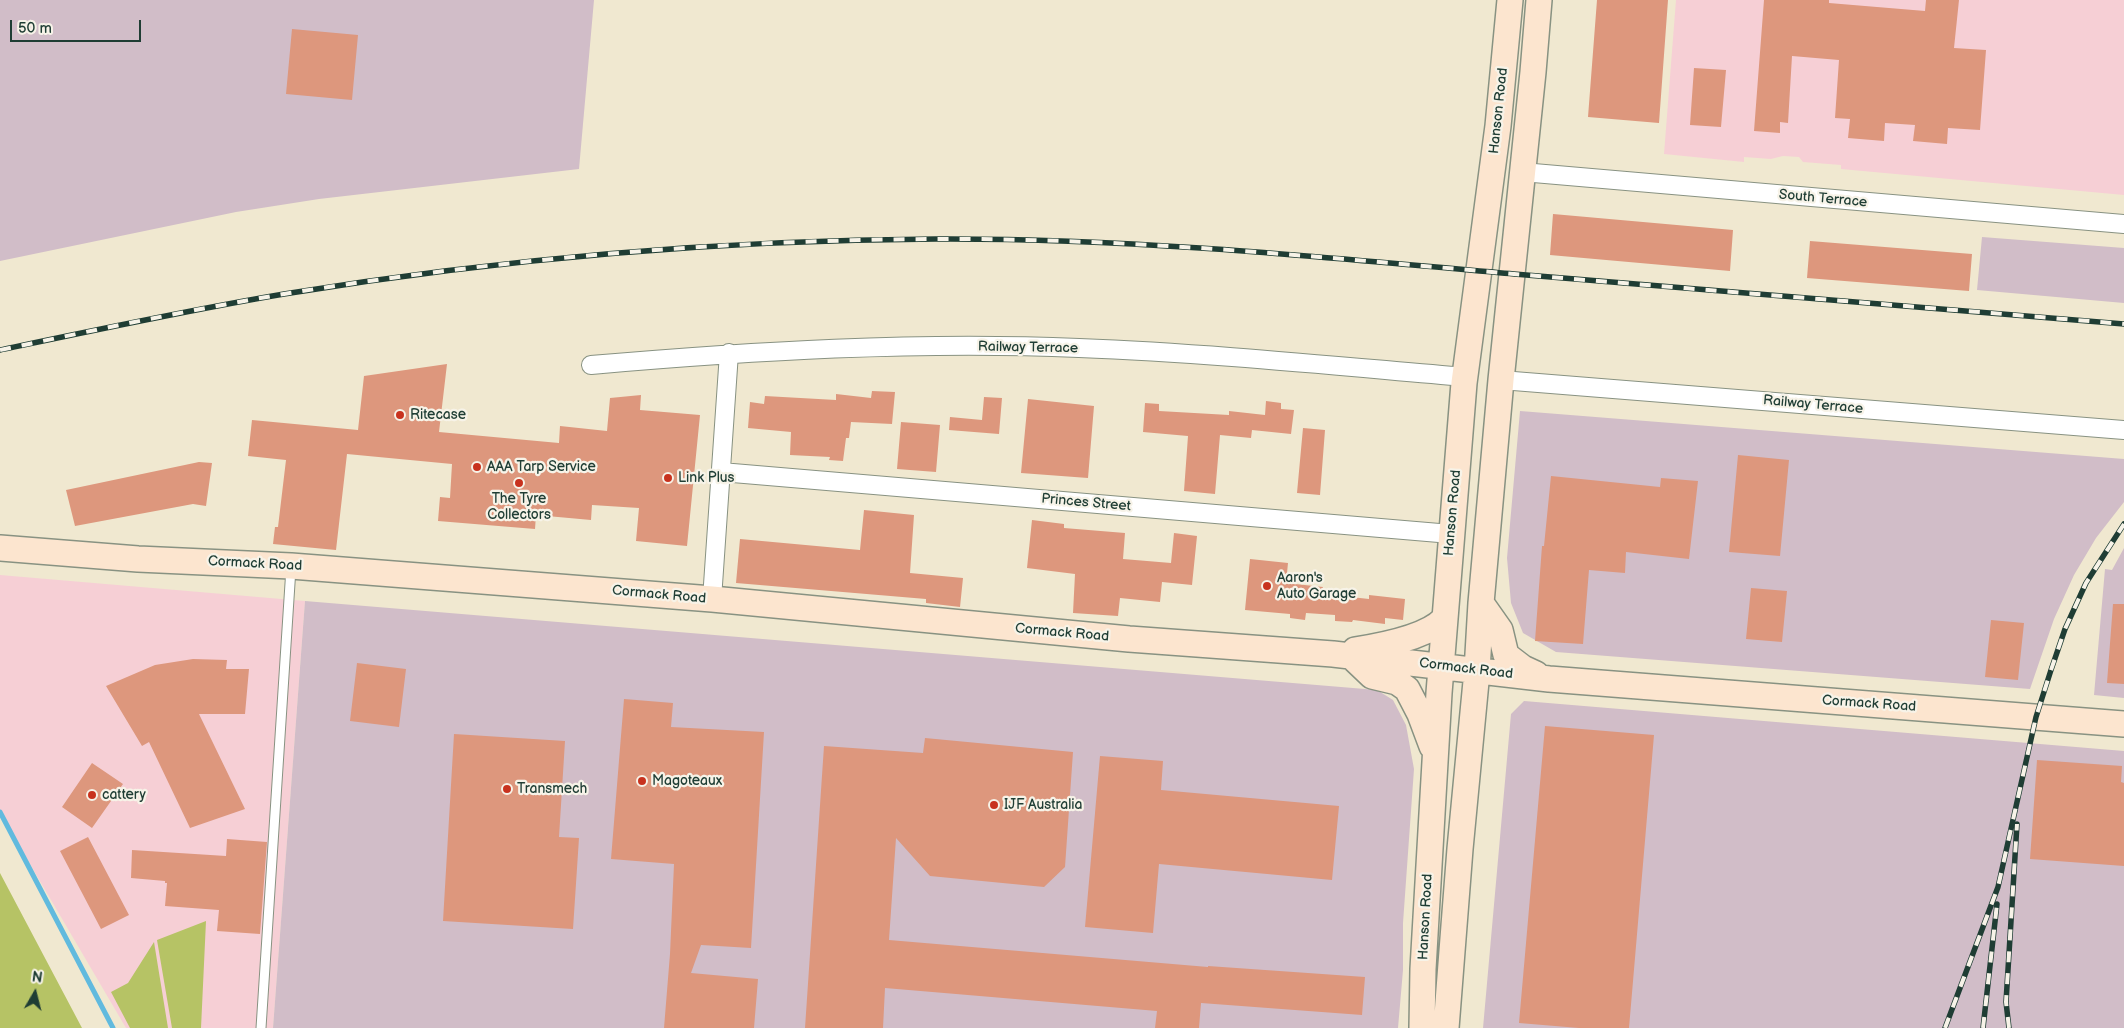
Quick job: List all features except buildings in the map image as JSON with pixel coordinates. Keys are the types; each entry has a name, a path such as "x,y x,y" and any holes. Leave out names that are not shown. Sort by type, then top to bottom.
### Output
{"main road":[{"name":"Hanson Road","path":"1422,1028 1423,969 1444,619 1451,534 1465,377 1498,126 1510,0"},
{"name":"Hanson Road","path":"1446,1028 1471,730 1478,671 1501,380 1539,0"},
{"path":"1498,126 1510,160 1522,172"},
{"name":"Cormack Road","path":"0,548 138,559 291,566 712,599 1129,639 1342,655 1549,679 2124,724"},
{"path":"1482,602 1500,630 1503,648 1510,660 1549,679"},
{"path":"1342,655 1376,647 1424,631 1439,624 1444,619"},
{"path":"1342,655 1372,676 1397,682 1407,689 1420,714 1436,756"},
{"path":"1471,730 1477,708 1486,692 1501,687 1549,679"}],"street":[{"name":"South Terrace","path":"1522,172 2124,224"},
{"name":"Railway Terrace","path":"591,365 729,353 849,348 1078,348 1186,354 1465,377"},
{"path":"712,599 729,353"},
{"name":"Railway Terrace","path":"1501,380 2124,430"},
{"name":"Princes Street","path":"721,472 1451,534"}],"lane":[{"path":"261,1028 291,566"}],"shaded area":[{"path":"0,0 594,0 579,169 319,199 236,212 0,261"},
{"path":"1676,0 2124,0 2124,195 1841,169 1841,165 1803,162 1799,157 1783,156 1771,159 1744,157 1744,162 1664,154"},
{"path":"1982,237 2124,248 2124,303 1977,290"},
{"path":"1520,411 2124,459 2124,502 2096,538 2074,575 2054,619 2030,689 1556,652 1523,633 1511,603 1507,558"},
{"path":"2124,548 2124,698 2094,695 2105,569 2112,570"},
{"path":"0,575 305,601 273,1028 126,1028 0,813"},
{"path":"305,601 1377,690 1393,700 1406,725 1414,769 1398,1028 273,1028"},
{"path":"1524,701 2124,751 2124,1028 1483,1028 1511,714"}],"green space":[{"path":"0,873 82,1028 0,1028"},
{"path":"206,921 201,1028 172,1028 157,940"},
{"path":"154,942 168,1028 130,1028 111,992 128,983"}],"waterway":[{"path":"0,812 113,1028"}],"railway":[{"path":"0,350 248,300 446,271 609,254 773,243 854,240 1008,240 1153,245 1298,255 2124,324"},
{"path":"1945,1028 1998,887 2036,717 2065,629 2086,583 2124,524"},
{"path":"2009,1028 2006,1002 2017,824"},
{"path":"1983,1028 1997,904"}],"place":[{"name":"Ritecase","path":"400,415"},
{"name":"AAA Tarp Service","path":"477,467"},
{"name":"Link Plus","path":"668,478"},
{"name":"The Tyre Collectors","path":"519,483"},
{"name":"Aaron's Auto Garage","path":"1267,586"},
{"name":"Magoteaux","path":"642,781"},
{"name":"Transmech","path":"507,789"},
{"name":"cattery","path":"92,795"},
{"name":"IJF Australia","path":"994,805"}]}
